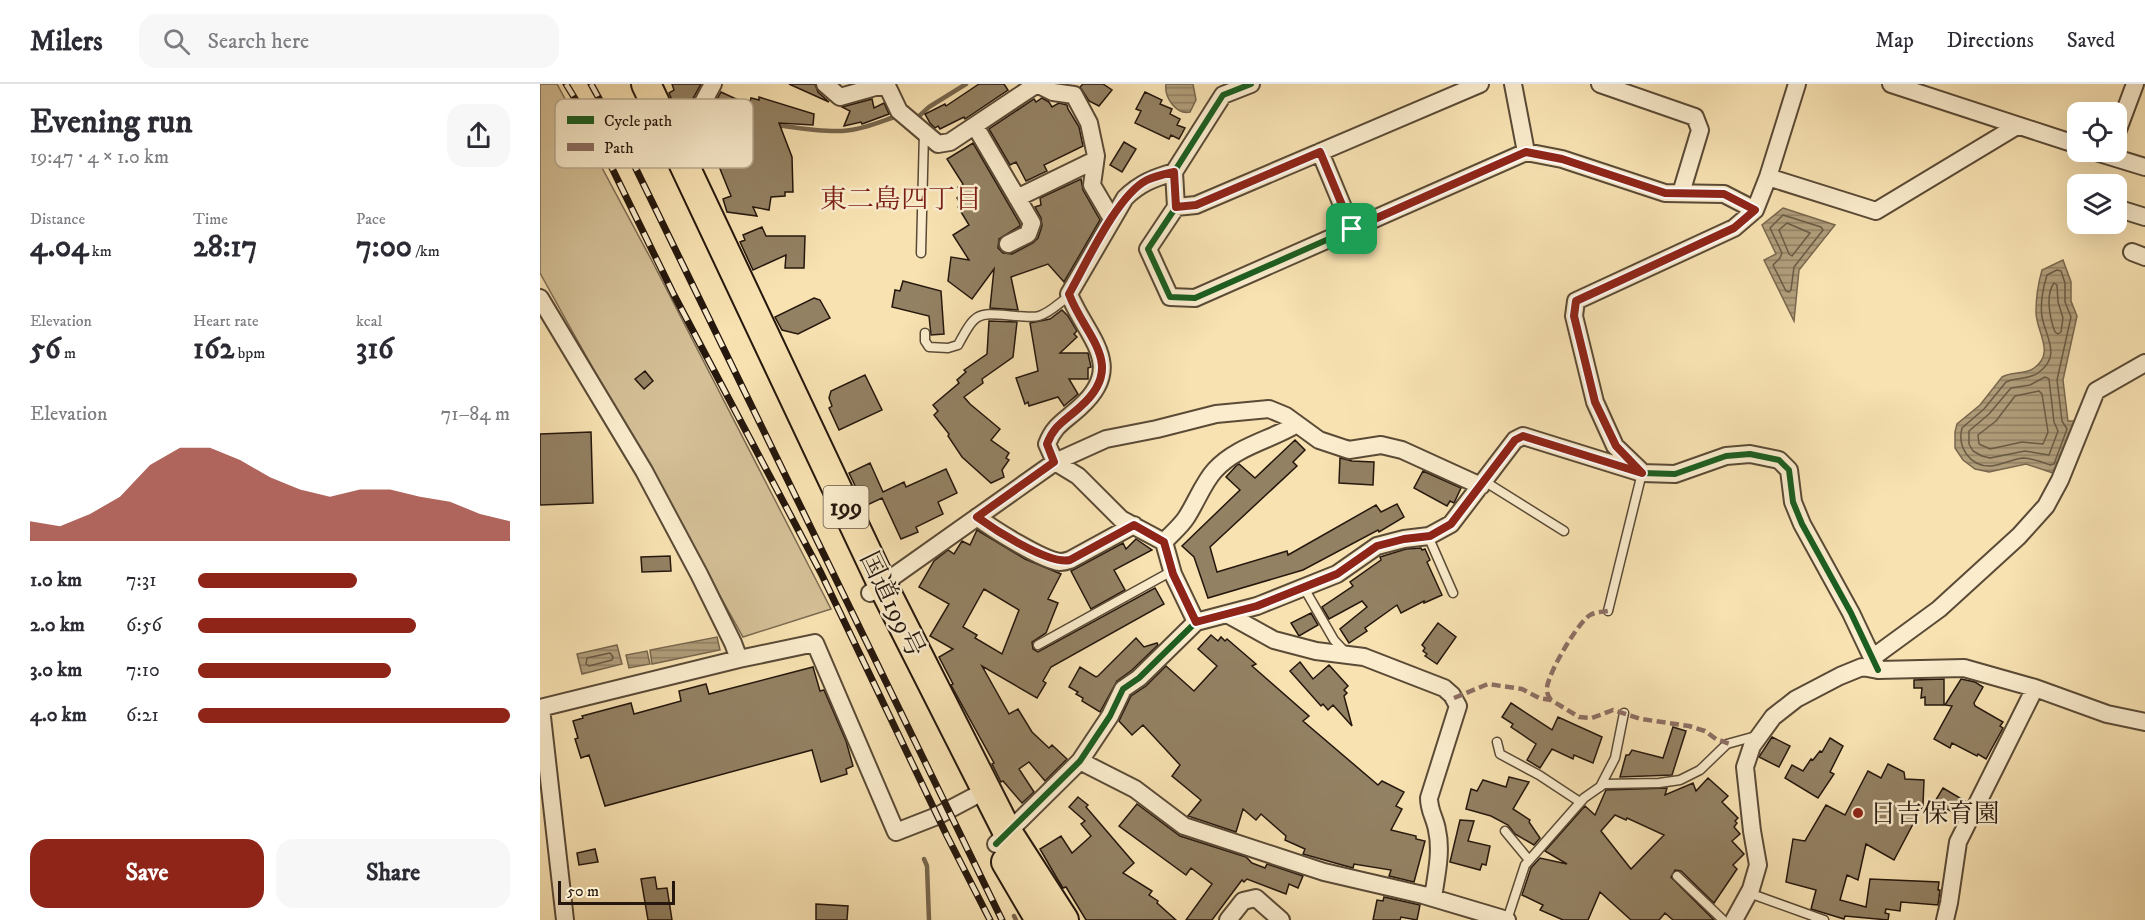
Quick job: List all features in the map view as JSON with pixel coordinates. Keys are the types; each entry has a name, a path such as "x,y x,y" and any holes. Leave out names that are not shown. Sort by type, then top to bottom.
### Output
{"highway":[{"name":"国道199号","path":"626,84 635,99"},
{"name":"国道199号","path":"646,84 650,99"},
{"name":"国道199号","path":"675,168 973,797 1064,920"},
{"name":"国道199号","path":"876,589 1002,838 1040,920"}],"street":[{"path":"704,99 712,84"},
{"path":"825,84 840,96 879,86 888,88 899,111 938,144 950,142 1037,84 1053,92 1074,95 1089,123 1095,160 1092,185 1112,219"},
{"path":"1251,84 1219,95 1174,172 1176,207 1148,249 1170,297 1195,298 1526,152 1562,159 1665,193 1724,194 1755,210"},
{"path":"1176,207 1196,205 1480,84"},
{"path":"1513,84 1526,152"},
{"path":"1600,84 1695,117 1700,130 1681,193"},
{"path":"1642,473 1616,446 1595,402 1574,316 1576,301 1734,228 1755,210 1768,177 1797,84"},
{"path":"1891,84 2067,142"},
{"path":"2127,107 2136,84"},
{"path":"975,126 1032,223 1028,234 1008,244"},
{"path":"1768,177 1876,211 2017,126"},
{"path":"1320,152 1352,229"},
{"path":"1017,198 1095,160"},
{"path":"2127,161 2145,168"},
{"path":"1174,172 1148,179 1125,198 1069,294 1097,345 1103,366 1098,388 1052,432 1047,444 1054,462 1078,476 1121,519 1164,542 1172,571 1196,622"},
{"path":"2127,211 2145,217"},
{"path":"540,298 644,471 699,574 739,659"},
{"path":"1875,664 2019,536 2046,506 2060,480 2097,391 2145,363"},
{"path":"876,589 1054,462 1106,439 1216,414 1269,408 1319,440 1349,450 1381,445 1402,450 1482,483"},
{"path":"1164,542 1185,520 1215,470 1233,455 1297,424"},
{"path":"1002,838 1080,761 1110,716 1122,689 1139,678 1196,622 1257,606 1304,588 1337,574 1377,546 1428,536 1451,524 1515,440 1523,436 1642,473 1675,474 1726,456 1750,454 1779,460 1789,470 1793,502 1802,524 1851,613 1875,664"},
{"path":"977,517 1048,558 1061,562 1070,560 1134,525"},
{"path":"1227,614 1274,640 1316,651 1364,657 1444,688 1452,695 1458,706 1429,798 1429,809 1437,829 1440,851 1434,898"},
{"path":"565,920 541,708 739,659 815,643 896,832 937,816 973,797"},
{"path":"1734,920 1749,893 1758,865 1745,767 1752,746 1773,717 1796,699 1862,667 1875,664 1964,668 2036,688 2107,714 2145,722"},
{"path":"1945,920 1958,842 2036,688"},
{"path":"1080,761 1136,789 1184,826 1324,872 1434,898 1507,920"},
{"path":"1228,920 1243,901 1256,898 1281,920"}],"lane":[{"path":"921,253 924,132"},
{"path":"925,333 925,341 929,347 948,348 958,345 976,316 986,313 1034,317 1052,311 1059,301 1070,296"},
{"path":"1608,611 1642,473"},
{"path":"1482,483 1564,531"},
{"path":"1428,536 1453,593"},
{"path":"1038,645 1172,571"},
{"path":"1304,588 1334,640 1347,655"},
{"path":"1600,787 1615,758 1624,713"},
{"path":"1507,920 1523,868 1580,802 1604,784 1659,783 1680,780 1700,770 1727,744 1760,735"},
{"path":"1497,742 1500,754 1539,775 1580,802"},
{"path":"1505,831 1529,860"},
{"path":"1677,876 1723,920"},
{"path":"1749,893 1824,920"}],"shaded area":[{"path":"540,84 557,84 565,99 555,99 555,168 602,168 831,609 743,637 540,273"}],"water":[{"path":"1166,84 1193,84 1196,100 1190,112 1180,111 1172,104 1167,94"},
{"path":"1783,208 1835,225 1799,270 1794,321 1764,260 1776,254 1762,225"},
{"path":"2063,260 2071,282 2071,301 2077,316 2063,380 2068,421 2077,421 2056,474 2026,464 1989,472 1975,469 1963,460 1955,448 1957,424 1980,405 2002,377 2034,368 2044,356 2036,312 2039,280 2042,270"},
{"path":"717,637 720,650 652,664 650,650"},
{"path":"617,645 622,664 582,674 577,654"},
{"path":"647,651 650,664 629,668 626,655"}],"building":[{"path":"672,84 701,84 693,99 672,99 669,93 674,90"},
{"path":"789,84 815,84 818,92 829,102"},
{"path":"979,84 1004,84 1008,90 965,119 964,117 940,129 930,123 925,114 945,104 946,106"},
{"path":"1083,84 1103,84 1112,90 1099,106 1089,101 1080,87"},
{"path":"721,92 736,99 717,99"},
{"path":"1145,92 1162,100 1160,104 1172,109 1170,114 1180,119 1177,125 1185,128 1179,139 1171,135 1169,139 1135,123 1141,111 1136,109"},
{"path":"759,97 814,114 813,125 779,123 792,157 793,192 785,192 785,196 771,197 769,210 753,207 757,216 727,212 723,199 731,196 720,168 753,168 753,99 751,98 759,100"},
{"path":"1042,98 1052,107 1059,103 1067,105 1079,127 1083,146 1044,165 1047,171 1026,181 1016,162 1010,165 989,129 1034,99 1036,102"},
{"path":"872,99 874,108 884,103 889,114 862,124 861,122 844,126 850,111 842,107"},
{"path":"1124,142 1136,149 1122,172 1110,165"},
{"path":"973,143 1020,224 999,239 998,248 1003,253 1012,254 1038,238 1042,226 1041,218 1035,207 1041,205 1040,198 1081,179 1083,190 1100,220 1064,282 1048,264 1011,277 1018,310 990,308 994,269 972,299 948,281 951,257 969,260 953,235 969,225 958,207 961,205 957,198 962,194 958,187 963,184 947,159"},
{"path":"762,227 766,236 805,236 804,268 785,268 786,255 753,270 740,242 745,240 743,235"},
{"path":"903,281 941,291 944,334 931,335 929,316 892,307 895,290 900,291"},
{"path":"814,298 820,300 830,318 798,334 782,330 775,317"},
{"path":"1062,310 1077,331 1074,334 1077,337 1060,353 1088,353 1091,367 1088,368 1088,379 1069,379 1078,394 1064,406 1058,397 1029,406 1028,402 1025,404 1016,378 1038,371 1030,323 1050,319"},
{"path":"989,321 1017,322 1013,357 982,379 983,383 964,397 1000,429 991,440 1009,453 1006,458 1009,460 1002,470 1004,477 991,483 962,457 948,436 949,434 934,415 938,411 933,405 959,383 957,380 966,372 964,370 987,354"},
{"path":"645,371 653,381 644,389 635,379"},
{"path":"865,375 882,410 839,430 829,408 832,406 829,398 831,391"},
{"path":"591,432 593,503 540,505 540,434"},
{"path":"1295,440 1305,450 1293,462 1297,466 1210,547 1217,572 1287,551 1288,555 1376,505 1381,512 1397,504 1404,517 1303,570 1208,598 1194,557 1182,546 1240,490 1226,477 1236,466 1239,464 1255,478"},
{"path":"1340,458 1374,462 1373,485 1339,483"},
{"path":"870,463 883,492 904,482 906,487 946,469 957,493 938,502 943,514 916,527 918,532 901,539 882,498 865,506 849,473"},
{"path":"1423,471 1461,488 1454,503 1450,501 1447,506 1414,488"},
{"path":"977,530 1025,559 1061,574 1048,599 1058,603 1046,633 1032,642 1033,649 1038,652 1155,588 1164,604 1051,667 1043,681 1046,683 1037,698 982,666 1009,714 1018,709 1032,732 1049,748 1052,745 1067,759 1045,781 1029,762 1019,769 1034,792 1022,803 1003,781 1001,782 992,764 994,763 951,685 953,684 939,657 953,649 930,636 949,604 919,587 934,561 948,550 954,554 962,541 970,545","holes":["984,589 1019,610 1002,654 975,638 977,635 963,627"]},
{"path":"1136,539 1152,550 1114,570 1125,590 1091,609 1071,571 1123,543 1126,549"},
{"path":"1406,549 1425,549 1430,560 1427,562 1442,595 1401,613 1397,605 1365,628 1367,631 1349,643 1340,629 1367,607 1362,601 1329,619 1322,607 1353,586 1350,582 1381,560 1380,557"},
{"path":"670,556 671,571 642,572 641,557"},
{"path":"1311,613 1318,625 1299,636 1291,623"},
{"path":"1438,623 1456,637 1437,664 1425,656 1427,654 1423,651 1425,648 1422,645"},
{"path":"1211,635 1218,641 1221,637 1225,641 1227,639 1256,664 1252,666 1309,716 1303,721 1378,785 1382,781 1404,792 1396,806 1402,809 1391,830 1416,836 1416,839 1425,841 1414,882 1389,876 1391,870 1354,864 1353,868 1303,854 1305,849 1285,840 1286,836 1261,814 1256,820 1243,809 1236,832 1188,816 1201,800 1172,776 1180,765 1143,725 1132,735 1119,721 1131,696 1146,686 1166,666 1194,691 1217,666 1198,649"},
{"path":"1136,638 1144,647 1157,643 1158,645 1117,681 1100,712 1082,701 1083,698 1076,694 1078,692 1069,687 1080,667 1098,676"},
{"path":"1300,662 1313,679 1329,665 1348,686 1344,690 1347,693 1344,696 1352,726 1333,705 1328,710 1323,704 1321,706 1290,671"},
{"path":"813,667 820,691 824,690 846,741 853,766 846,769 847,774 821,782 812,750 605,806 589,755 581,758 575,739 578,738 573,721 583,718 582,716 631,703 634,714 681,701 679,691 706,684 709,694"},
{"path":"1944,679 1944,705 1925,705 1925,697 1921,698 1922,688 1914,688 1914,680"},
{"path":"1961,679 1975,682 1983,687 1974,703 1975,706 2003,722 2000,726 2003,728 1986,759 1952,743 1950,748 1934,739 1952,706 1945,705"},
{"path":"1511,703 1552,730 1558,717 1602,737 1593,763 1574,755 1573,759 1552,749 1540,768 1527,760 1536,744 1511,727 1513,724 1502,717"},
{"path":"1673,727 1686,731 1672,775 1620,777 1626,755 1629,755 1632,750 1663,758"},
{"path":"1772,737 1790,746 1779,767 1759,757"},
{"path":"1830,738 1843,746 1830,772 1834,774 1818,798 1785,778 1792,765 1803,771 1811,759 1813,760 1820,751 1822,752"},
{"path":"1888,764 1904,772 1905,779 1924,780 1923,805 1894,860 1866,844 1858,880 1847,875 1840,900 1866,907 1870,879 1939,882 1938,905 1901,902 1900,911 1886,909 1885,913 1889,914 1888,920 1845,916 1844,919 1811,909 1816,890 1786,882 1793,839 1805,841 1826,805 1845,815 1868,771 1881,778"},
{"path":"1509,777 1529,782 1513,809 1530,820 1529,822 1540,838 1534,845 1515,834 1508,825 1491,816 1466,809 1471,789 1477,791 1483,780 1506,787"},
{"path":"1708,778 1728,796 1722,802 1738,818 1734,827 1740,834 1732,841 1744,854 1733,865 1737,869 1714,903 1681,871 1675,870 1671,877 1714,920 1673,920 1665,913 1659,920 1631,920 1600,892 1588,920 1563,920 1540,910 1543,905 1522,895 1531,868 1540,858 1567,864 1545,851 1585,806 1595,815 1606,790 1667,788 1665,795 1693,783 1696,791","holes":["1615,815 1626,820 1627,818 1664,835 1631,869 1601,831"]},
{"path":"1943,788 1965,801 1957,814 1934,803"},
{"path":"1078,797 1088,805 1086,807 1134,863 1123,873 1152,891 1149,895 1176,920 1086,920 1066,887 1063,888 1040,849 1061,836 1072,853 1091,836 1081,824 1085,821 1069,807"},
{"path":"1137,804 1180,836 1246,857 1252,863 1265,868 1267,864 1303,876 1298,888 1289,884 1286,894 1247,879 1244,882 1242,880 1212,920 1186,920 1212,884 1191,868 1186,875 1119,826"},
{"path":"1460,820 1474,821 1468,841 1490,846 1486,865 1482,864 1480,870 1450,862"},
{"path":"595,849 598,862 579,865 577,853"},
{"path":"655,877 657,889 667,888 672,920 648,920 641,879"},
{"path":"1384,897 1420,905 1417,920 1401,917 1400,920 1373,920 1377,900 1383,901"},
{"path":"816,904 848,906 847,920 816,920"}],"waterway":[{"path":"917,118 929,107 966,84"},
{"path":"776,125 842,131 897,116"},
{"path":"924,859 927,866 929,920"},
{"path":"1014,916 1016,920"}],"railway":[{"path":"566,84 575,99"},
{"path":"591,84 599,99"},
{"path":"612,168 674,295 821,573 947,836 990,920"},
{"path":"636,168 1002,920"}],"marked path":[{"path":"1551,700 1547,690 1549,679 1571,637 1590,615 1608,611"},
{"path":"1454,698 1488,684 1522,689 1539,698 1551,700 1579,717 1592,718 1613,710 1641,719 1689,726 1705,731 1716,739 1730,744"}],"cycle path":[{"path":"1251,84 1223,95 1174,172 1176,207 1148,249 1170,297 1195,298 1526,152 1562,159 1665,193 1724,194 1755,210"},
{"path":"996,844 1080,761 1110,716 1123,689 1139,678 1196,622 1257,606 1337,574 1377,546 1429,536 1451,524 1515,440 1523,436 1642,473 1675,474 1726,456 1750,454 1779,460 1789,470 1793,502 1802,524 1851,613 1878,670"}],"place":[{"name":"日吉保育園","path":"1858,813"}],"district":[{"name":"東二島四丁目","path":"901,199"}],"route":[{"path":"1320,152 1352,229 1526,152 1562,159 1665,193 1724,194 1755,210 1734,228 1576,301 1574,316 1595,402 1616,446 1642,473 1523,436 1515,440 1451,524 1430,536 1404,539 1377,546 1337,574 1257,606 1196,622 1173,574 1164,542 1134,525 1070,560 1061,562 1048,558 977,517 1054,462 1047,444 1052,432 1098,388 1103,366 1097,345 1069,294 1125,198 1134,189 1148,179 1174,172 1176,207 1196,205 1320,152"}]}
